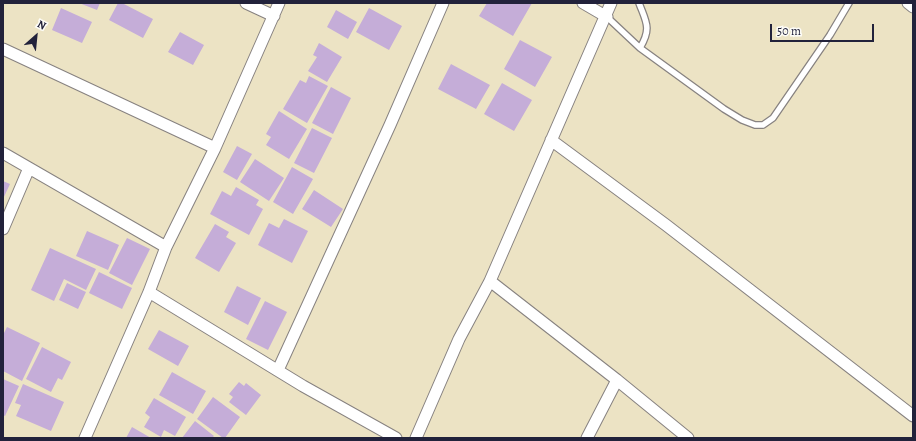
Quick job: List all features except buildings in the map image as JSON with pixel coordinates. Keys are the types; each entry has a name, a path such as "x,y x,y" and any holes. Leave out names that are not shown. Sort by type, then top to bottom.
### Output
{"street":[{"path":"246,3 274,16"},
{"path":"89,436 149,292 166,247 215,148 279,3"},
{"path":"278,370 390,125 443,3"},
{"path":"583,3 607,17"},
{"path":"416,438 459,339 490,281 551,140 607,17 611,3"},
{"path":"908,3 913,7"},
{"path":"3,49 215,148"},
{"path":"551,140 666,225 913,416"},
{"path":"3,153 166,247"},
{"path":"3,229 30,168"},
{"path":"490,281 617,380 688,438"},
{"path":"149,292 303,386 396,438"},
{"path":"587,438 617,380"}],"lane":[{"path":"638,3 647,22 647,34 640,48"},
{"path":"607,17 640,48 724,109 742,120 755,125 763,125 777,112 830,35 849,3"}]}
